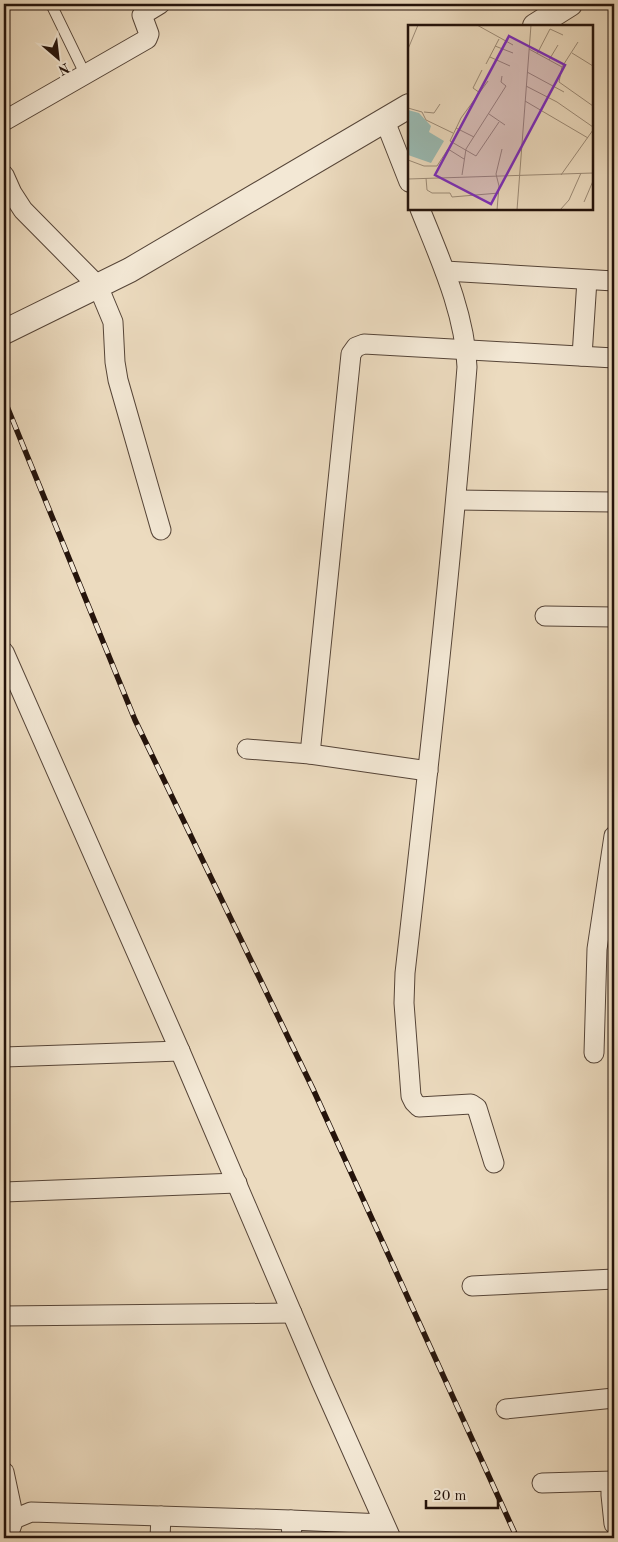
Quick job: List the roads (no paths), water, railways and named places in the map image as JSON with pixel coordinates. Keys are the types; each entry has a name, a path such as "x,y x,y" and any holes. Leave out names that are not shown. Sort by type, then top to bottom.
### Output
{"street":[{"path":"4,121 147,39 149,34 142,15 160,4"},
{"path":"537,25 570,4"},
{"path":"4,332 130,270 408,107"},
{"path":"385,121 408,179"},
{"path":"4,175 12,194 23,210 98,286 113,322 118,380 161,530"},
{"path":"420,210 445,271 463,330 467,350 467,367 457,500 405,973 404,1003 414,1102 419,1107 471,1104 477,1108 494,1163"},
{"path":"445,271 614,281"},
{"path":"582,356 587,280"},
{"path":"310,754 351,354 356,347 364,344 614,358"},
{"path":"457,500 614,502"},
{"path":"545,616 614,617"},
{"path":"4,652 238,1183 292,1313 387,1531 292,1529 160,1516 32,1512 14,1519"},
{"path":"247,749 310,754 428,771"},
{"path":"594,1054 596,964 608,916 614,839"},
{"path":"4,1057 180,1051"},
{"path":"4,1192 238,1183"},
{"path":"472,1286 614,1279"},
{"path":"4,1316 292,1313"},
{"path":"506,1409 614,1398"},
{"path":"4,1472 14,1519 7,1538"},
{"path":"542,1483 613,1481 611,1495 614,1524"},
{"path":"160,1516 160,1538"}],"lane":[{"path":"51,4 85,74"}],"railway":[{"path":"4,399 135,720 313,1089 517,1538"}]}
